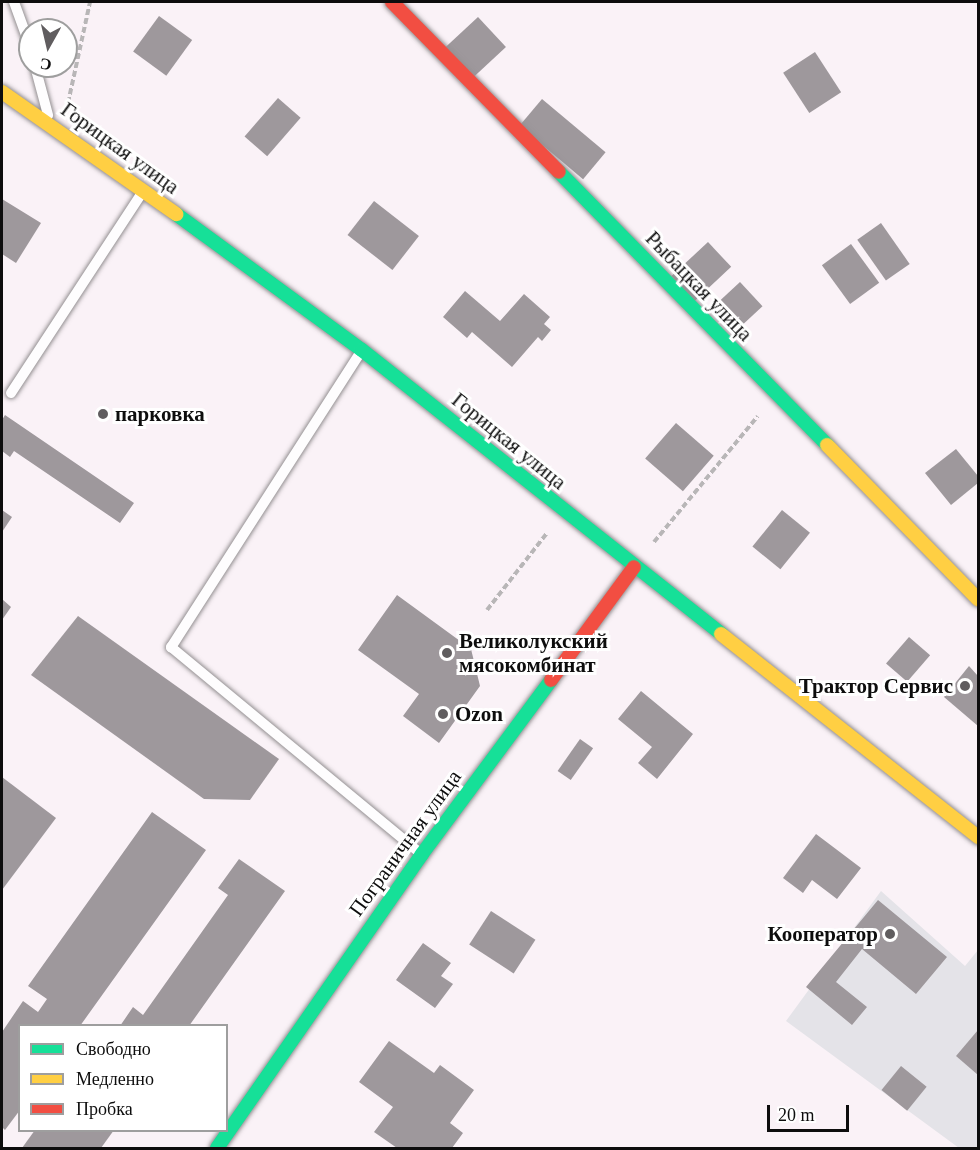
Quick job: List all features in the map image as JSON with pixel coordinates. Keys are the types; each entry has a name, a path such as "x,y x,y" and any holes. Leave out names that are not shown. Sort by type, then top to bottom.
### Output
{"street":[{"name":"Рыбацкая улица","path":"392,2 978,599"},
{"name":"Горицкая улица","path":"2,92 144,190 362,350 564,512 978,837"},
{"name":"Пограничная улица","path":"217,1149 422,855 634,567"}],"lane":[{"path":"14,2 20,18"},
{"path":"38,78 50,124"},
{"path":"11,393 144,190"},
{"path":"362,350 171,647 422,855"}],"path":[{"path":"62,133 90,2"},
{"path":"634,567 776,394"},
{"path":"487,610 564,512"}],"shaded area":[{"path":"881,891 965,966 978,950 978,1148 959,1148 786,1021"}],"building":[{"path":"159,16 192,40 166,76 133,52"},
{"path":"478,17 506,47 472,78 444,48"},
{"path":"815,52 841,92 809,113 783,73"},
{"path":"278,98 301,118 267,156 245,136"},
{"path":"542,99 606,152 583,179 520,126"},
{"path":"2,199 41,223 16,263 2,254"},
{"path":"374,201 419,236 392,270 348,235"},
{"path":"881,223 910,264 886,281 857,240"},
{"path":"708,242 731,267 695,301 671,276"},
{"path":"851,244 879,283 850,304 822,265"},
{"path":"740,282 763,306 742,325 720,301"},
{"path":"465,291 500,321 524,294 550,317 544,324 551,330 542,341 538,337 512,367 472,332 467,338 443,317"},
{"path":"5,415 134,503 120,523 14,451 10,457 2,451 2,420"},
{"path":"676,423 714,456 683,491 645,458"},
{"path":"956,449 978,476 978,483 951,505 925,473"},
{"path":"2,510 12,517 2,532"},
{"path":"782,510 810,533 780,569 752,547"},
{"path":"397,595 471,649 480,686 439,743 403,716 419,694 358,650"},
{"path":"2,599 11,607 2,620"},
{"path":"78,616 279,759 250,800 204,799 31,675"},
{"path":"909,637 930,655 907,682 886,663"},
{"name":"Трактор Сервис","path":"969,666 978,676 978,726 944,697"},
{"path":"641,691 693,734 657,779 638,763 652,747 618,719"},
{"path":"580,739 593,748 571,780 558,771"},
{"path":"2,777 56,818 2,890"},
{"path":"152,812 206,850 81,1024 18,1024 18,1113 5,1130 2,1127 2,1032 23,1001 38,1012 47,999 28,986"},
{"path":"816,834 861,868 837,899 812,880 803,893 783,878"},
{"path":"239,859 285,891 190,1024 121,1024 133,1007 143,1015 228,895 218,888"},
{"path":"878,900 947,957 916,994 862,949 836,982 867,1007 852,1025 806,987"},
{"path":"491,911 535,940 514,973 469,945"},
{"path":"423,943 451,963 441,976 453,984 435,1008 396,980"},
{"path":"978,1030 978,1075 956,1056"},
{"path":"389,1041 434,1073 440,1065 474,1090 450,1123 463,1133 452,1148 397,1148 374,1132 393,1107 359,1082"},
{"path":"901,1066 927,1087 907,1111 881,1090"},
{"path":"34,1132 113,1132 101,1148 22,1148"}],"traffic: fast":[{"path":"559,172 827,445"},
{"path":"176,214 362,350 721,634"},
{"path":"217,1148 422,854 551,680"}],"traffic: slow":[{"path":"2,92 176,214"},
{"path":"827,445 978,599"},
{"path":"721,634 978,837"}],"traffic: jam":[{"path":"392,2 559,172"},
{"path":"551,680 634,567"}],"place":[{"name":"парковка","path":"103,414"},
{"name":"Великолукский мясокомбинат","path":"447,653"},
{"name":"Трактор Сервис","path":"965,686"},
{"name":"Ozon","path":"443,714"},
{"name":"Кооператор","path":"890,934"}]}
